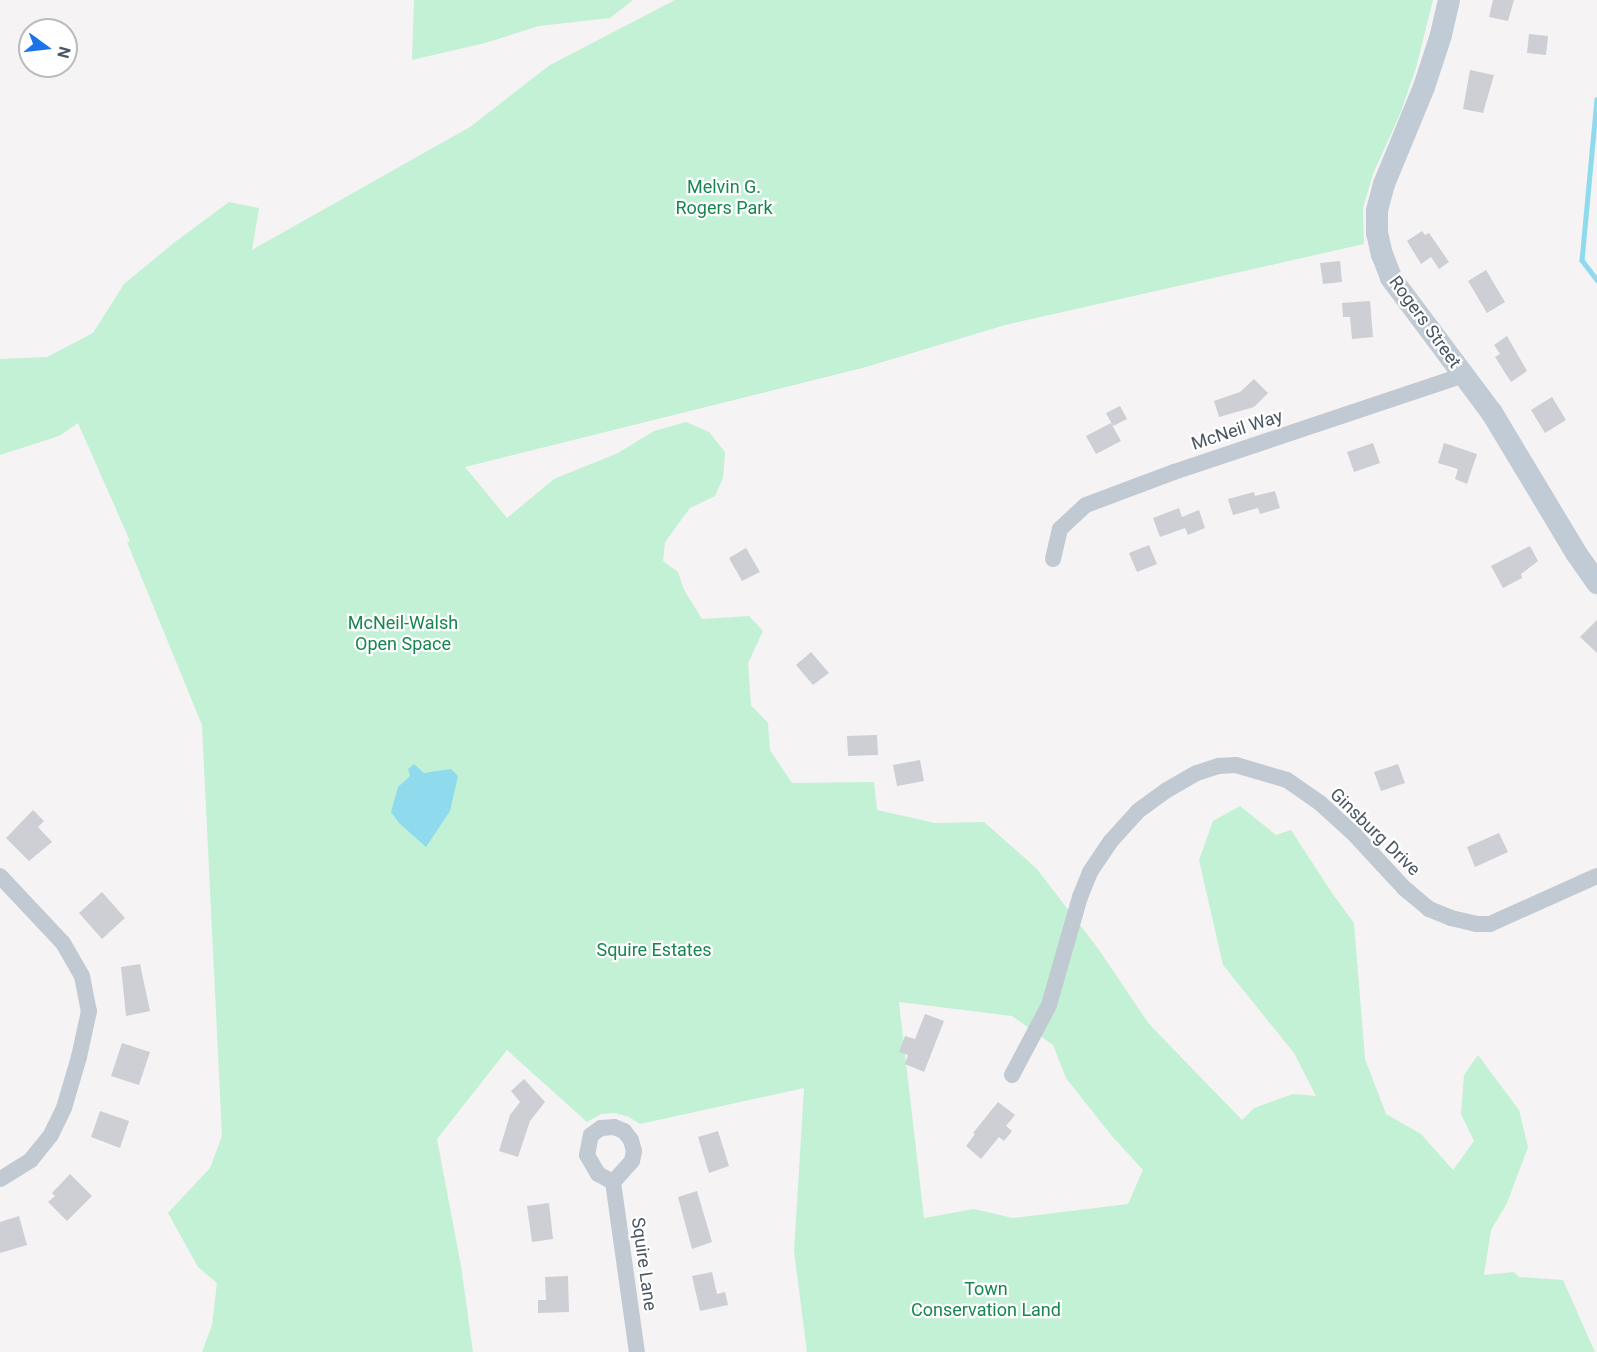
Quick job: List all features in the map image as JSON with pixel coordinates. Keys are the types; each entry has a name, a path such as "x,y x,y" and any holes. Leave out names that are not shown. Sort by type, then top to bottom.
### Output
{"street":[{"name":"Rogers Street","path":"1449,0 1441,35 1424,87 1384,184 1377,211 1377,233 1391,278 1492,413 1576,553 1597,583"},
{"name":"McNeil Way","path":"1053,559 1060,530 1086,505 1174,472 1464,375"},
{"name":"Ginsburg Drive","path":"1012,1076 1049,1005 1080,897 1090,872 1111,841 1138,811 1167,790 1197,773 1219,766 1236,765 1287,780 1320,803 1355,835 1404,888 1429,909 1451,918 1476,924 1490,924 1597,876"},
{"path":"0,876 63,943 82,976 88,1011 76,1067 64,1108 51,1135 31,1160 0,1179"},
{"name":"Squire Lane","path":"613,1182 637,1352"}],"green space":[{"path":"414,0 633,0 610,18 539,26 485,43 412,60"},
{"path":"675,0 1433,0 1416,68 1400,114 1373,174 1363,208 1364,244 1005,325 866,367 465,467 507,518 554,479 618,453 654,431 686,422 709,432 725,452 723,478 715,496 690,508 665,542 663,561 678,572 684,590 702,619 749,616 763,631 748,663 751,705 768,723 770,750 792,783 874,782 877,810 935,823 984,822 1036,868 1097,947 1149,1024 1242,1120 1254,1108 1293,1094 1316,1096 1294,1053 1223,965 1199,860 1213,821 1240,806 1276,835 1291,830 1354,923 1365,1059 1386,1114 1421,1134 1453,1170 1474,1141 1461,1114 1464,1075 1478,1055 1519,1110 1528,1147 1507,1203 1491,1230 1484,1275 1514,1272 1519,1277 1563,1280 1595,1352 807,1352 794,1251 804,1088 640,1124 629,1117 615,1113 601,1114 587,1122 507,1050 437,1139 461,1266 473,1352 202,1352 212,1325 217,1283 198,1267 168,1213 210,1168 222,1136 202,725 127,542 130,541 78,423 59,436 0,455 0,359 47,357 93,333 124,284 229,202 259,208 252,250 470,127 550,65","holes":["899,1002 1012,1016 1053,1045 1066,1078 1111,1135 1143,1170 1128,1204 1013,1218 974,1209 924,1218"]}],"water":[{"path":"414,764 424,773 451,769 458,776 450,811 426,847 399,823 391,812 398,787 410,776 408,769"}],"building":[{"path":"1493,0 1514,0 1508,21 1489,17"},
{"path":"1529,34 1548,36 1546,55 1527,53"},
{"path":"1470,70 1494,75 1483,113 1463,109"},
{"path":"1422,231 1425,235 1429,233 1449,262 1439,269 1431,257 1421,264 1407,241"},
{"path":"1340,261 1342,282 1323,284 1320,263"},
{"path":"1486,270 1505,302 1487,313 1468,281"},
{"path":"1370,301 1373,337 1352,339 1350,317 1343,317 1342,303"},
{"path":"1507,336 1527,371 1511,382 1495,357 1500,354 1494,345"},
{"path":"1254,379 1268,393 1254,407 1219,417 1214,401 1240,392"},
{"path":"1552,397 1566,420 1545,433 1531,410"},
{"path":"1120,406 1127,419 1113,426 1106,413"},
{"path":"1111,423 1121,441 1096,454 1086,436"},
{"path":"1373,443 1380,463 1354,472 1347,452"},
{"path":"1444,443 1477,454 1467,484 1455,479 1458,469 1438,463"},
{"path":"1275,491 1280,508 1260,514 1258,508 1233,515 1228,499 1254,492 1255,496"},
{"path":"1179,508 1182,517 1199,510 1205,528 1188,535 1185,528 1160,537 1153,518"},
{"path":"1149,545 1157,564 1137,572 1129,553"},
{"path":"1530,546 1538,561 1521,574 1522,578 1503,588 1491,566"},
{"path":"746,548 760,572 742,581 729,558"},
{"path":"1597,620 1597,653 1580,637"},
{"path":"811,652 829,673 813,685 796,665"},
{"path":"877,735 878,755 848,756 847,736"},
{"path":"920,760 924,781 897,786 893,765"},
{"path":"1398,764 1405,783 1381,791 1374,772"},
{"path":"33,810 44,821 38,827 52,842 29,861 6,838"},
{"path":"1499,833 1508,852 1475,867 1467,847"},
{"path":"102,892 125,918 102,939 79,913"},
{"path":"140,964 150,1011 126,1016 121,967"},
{"path":"925,1014 944,1021 924,1072 905,1064 908,1055 899,1052 905,1036 915,1039"},
{"path":"122,1043 150,1052 139,1085 111,1076"},
{"path":"524,1079 545,1102 530,1121 518,1157 499,1151 510,1115 520,1102 511,1091"},
{"path":"998,1102 1015,1115 1006,1126 1012,1131 1004,1141 999,1137 981,1159 966,1146 975,1134 973,1133"},
{"path":"100,1111 129,1121 120,1148 91,1137"},
{"path":"718,1131 729,1166 709,1173 698,1137"},
{"path":"70,1174 92,1196 67,1221 48,1202 55,1196 52,1193"},
{"path":"697,1191 712,1242 692,1249 678,1197"},
{"path":"549,1203 553,1239 532,1242 527,1206"},
{"path":"19,1216 27,1245 0,1253 0,1222"},
{"path":"712,1272 717,1294 725,1292 728,1305 700,1311 692,1276"},
{"path":"568,1276 569,1312 538,1313 538,1300 546,1300 545,1277"}],"waterway":[{"path":"1597,99 1582,260 1597,280"}],"park label":[{"name":"Melvin G. Rogers Park","path":"724,198"},
{"name":"McNeil-Walsh Open Space","path":"403,634"},
{"name":"Squire Estates","path":"654,950"},
{"name":"Town Conservation Land","path":"986,1300"}]}
